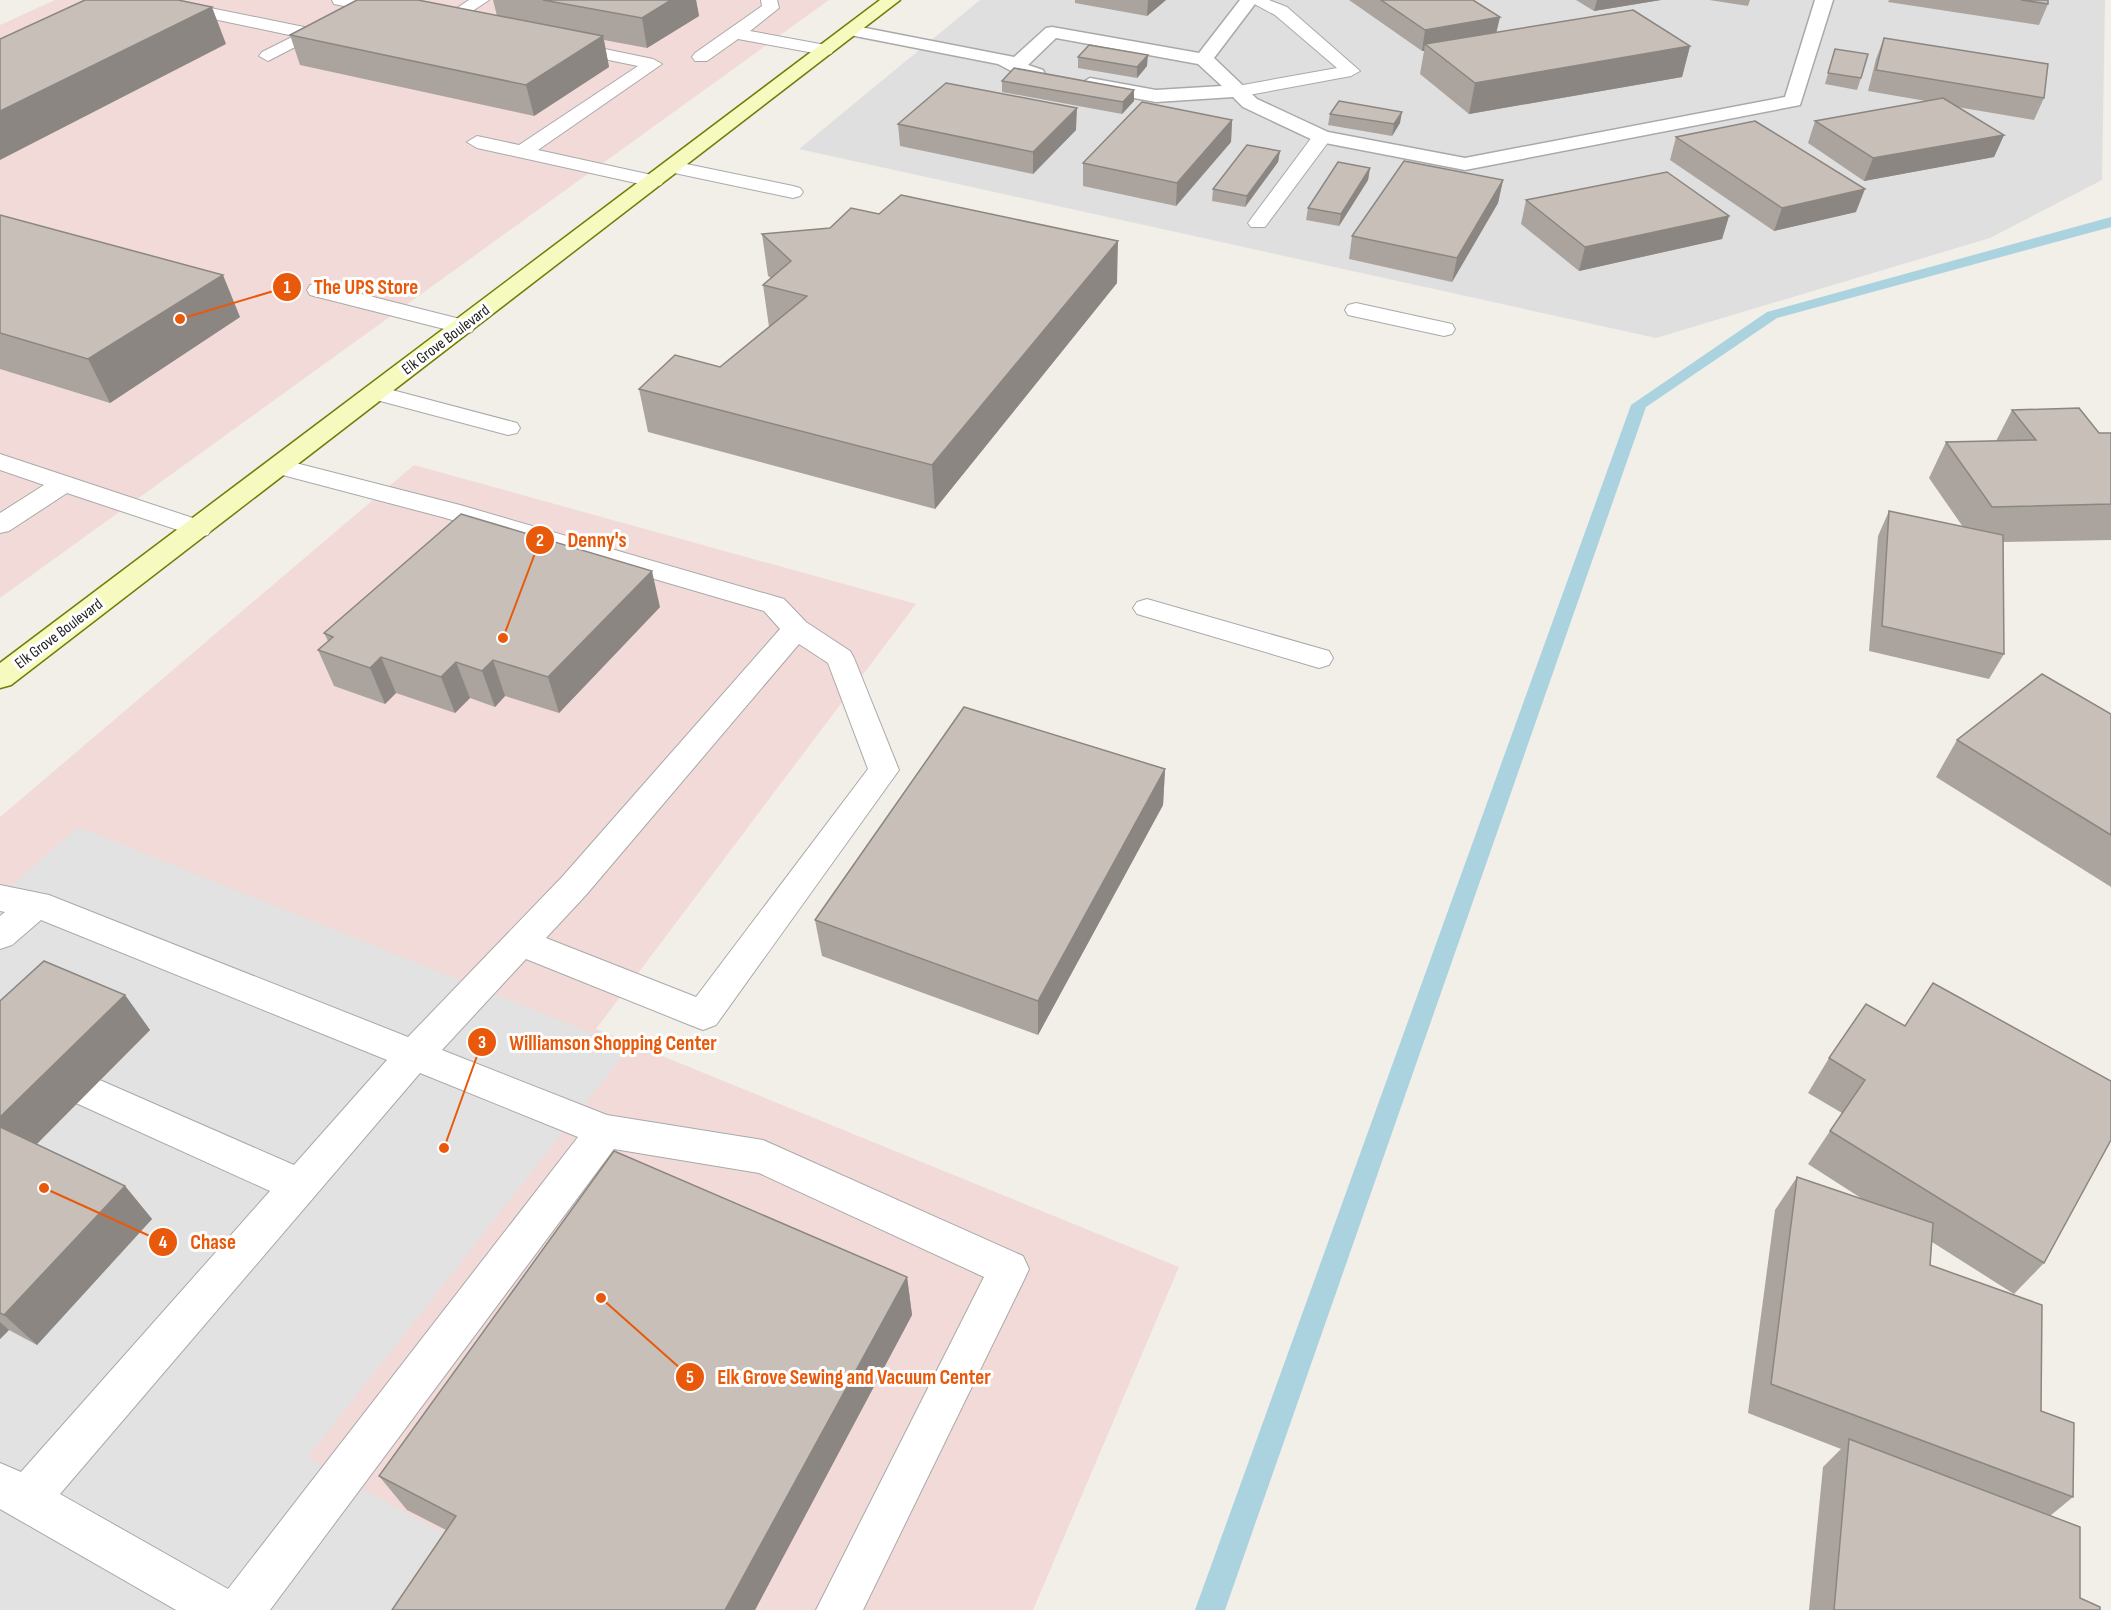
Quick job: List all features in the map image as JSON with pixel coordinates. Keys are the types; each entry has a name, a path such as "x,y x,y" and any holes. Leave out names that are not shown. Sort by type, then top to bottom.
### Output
{"main road":[{"name":"Elk Grove Boulevard","path":"0,678 199,529 891,0"}],"street":[{"path":"1204,59 1250,0"},
{"path":"1018,64 1052,32 1204,59 1250,103 1322,137 1466,164 1793,101 1824,0"},
{"path":"850,30 1018,64 1025,72 1156,96 1238,91"}],"lane":[{"path":"147,0 311,34"},
{"path":"340,0 411,15"},
{"path":"458,20 481,0"},
{"path":"701,57 771,9 769,0"},
{"path":"1238,91 1351,71 1281,11 1255,0"},
{"path":"268,56 365,5"},
{"path":"734,33 825,50"},
{"path":"525,150 653,64 550,43"},
{"path":"1258,223 1322,137"},
{"path":"477,142 663,174 792,192"},
{"path":"318,290 464,327"},
{"path":"1356,310 1444,328"},
{"path":"377,393 508,428"},
{"path":"0,462 199,529"},
{"path":"280,467 451,511 774,605 796,629 840,658 884,770 704,1015 520,942"},
{"path":"0,525 65,483"},
{"path":"1147,608 1319,658"},
{"path":"221,1610 13,1493 299,1186 413,1056 574,886 796,629"},
{"path":"0,898 37,904 605,1131 763,1157 1009,1269 838,1610"},
{"path":"0,936 37,904"},
{"path":"89,1092 299,1186"},
{"path":"241,1610 605,1131"}],"shaded area":[{"path":"55,0 829,0 0,598 0,25"},
{"path":"980,0 2105,0 2102,180 1990,238 1656,338 799,149"},
{"path":"414,465 916,604 596,1029 1179,1267 1033,1610 0,1610 0,817"},
{"path":"78,827 629,1048 307,1458 459,1542 412,1610 0,1610 0,896"}],"building":[{"path":"85,0 178,0 212,7 0,111 0,39"},
{"path":"357,0 418,0 603,36 526,85 290,35"},
{"path":"543,0 671,0 642,18"},
{"path":"1381,0 1473,0 1500,17 1425,30"},
{"path":"2021,0 2048,0 2048,4"},
{"path":"1633,10 1690,46 1475,83 1425,44"},
{"path":"1884,38 2048,64 2044,98 1876,70"},
{"path":"1089,45 1148,55 1137,67 1078,57"},
{"path":"1835,49 1868,54 1861,78 1828,73"},
{"path":"1014,68 1134,90 1123,102 1002,81"},
{"path":"946,83 1077,108 1033,152 898,124"},
{"path":"1943,98 2004,135 1873,158 1815,121"},
{"path":"1339,101 1402,112 1394,124 1330,114"},
{"path":"1142,102 1232,120 1177,183 1083,163"},
{"path":"1755,121 1865,189 1782,208 1676,137"},
{"path":"1247,145 1280,151 1247,196 1213,189"},
{"path":"1404,161 1503,180 1457,258 1352,236"},
{"path":"1338,162 1370,168 1341,214 1308,208"},
{"path":"1667,172 1729,216 1585,247 1526,200"},
{"path":"901,195 1118,241 932,465 639,389 675,355 720,367 807,296 763,285 791,261 762,234 830,228 851,208 879,214"},
{"path":"0,215 223,275 88,359 0,333"},
{"path":"2079,408 2099,433 2111,433 2111,504 1992,507 1946,442 2036,440 2012,410"},
{"path":"1889,511 2003,535 2004,654 1882,626"},
{"path":"461,514 652,571 548,677 493,660 482,671 456,662 441,677 381,657 370,668 318,650 333,637 324,633"},
{"path":"2042,674 2111,714 2111,835 1957,740"},
{"path":"964,707 1165,769 1038,1001 815,920"},
{"path":"44,961 125,995 0,1117 0,1001"},
{"path":"1933,983 2111,1081 2111,1140 2044,1263 1830,1131 1865,1080 1829,1058 1866,1004 1905,1026"},
{"path":"0,1127 125,1186 4,1315 0,1313"},
{"path":"614,1151 907,1277 725,1610 392,1610 456,1516 379,1476"},
{"path":"1797,1177 1933,1223 1930,1265 2042,1305 2041,1411 2074,1423 2073,1497 1771,1384"},
{"path":"1849,1439 2080,1527 2080,1598 2100,1607 2100,1610 1834,1610"}],"waterway":[{"path":"1210,1610 1639,405 1772,315 2108,224 2111,221"}],"place":[{"name":"The UPS Store","path":"180,319"},
{"name":"Denny's","path":"503,638"},
{"name":"Williamson Shopping Center","path":"444,1148"},
{"name":"Chase","path":"44,1188"},
{"name":"Elk Grove Sewing and Vacuum Center","path":"601,1298"}]}
